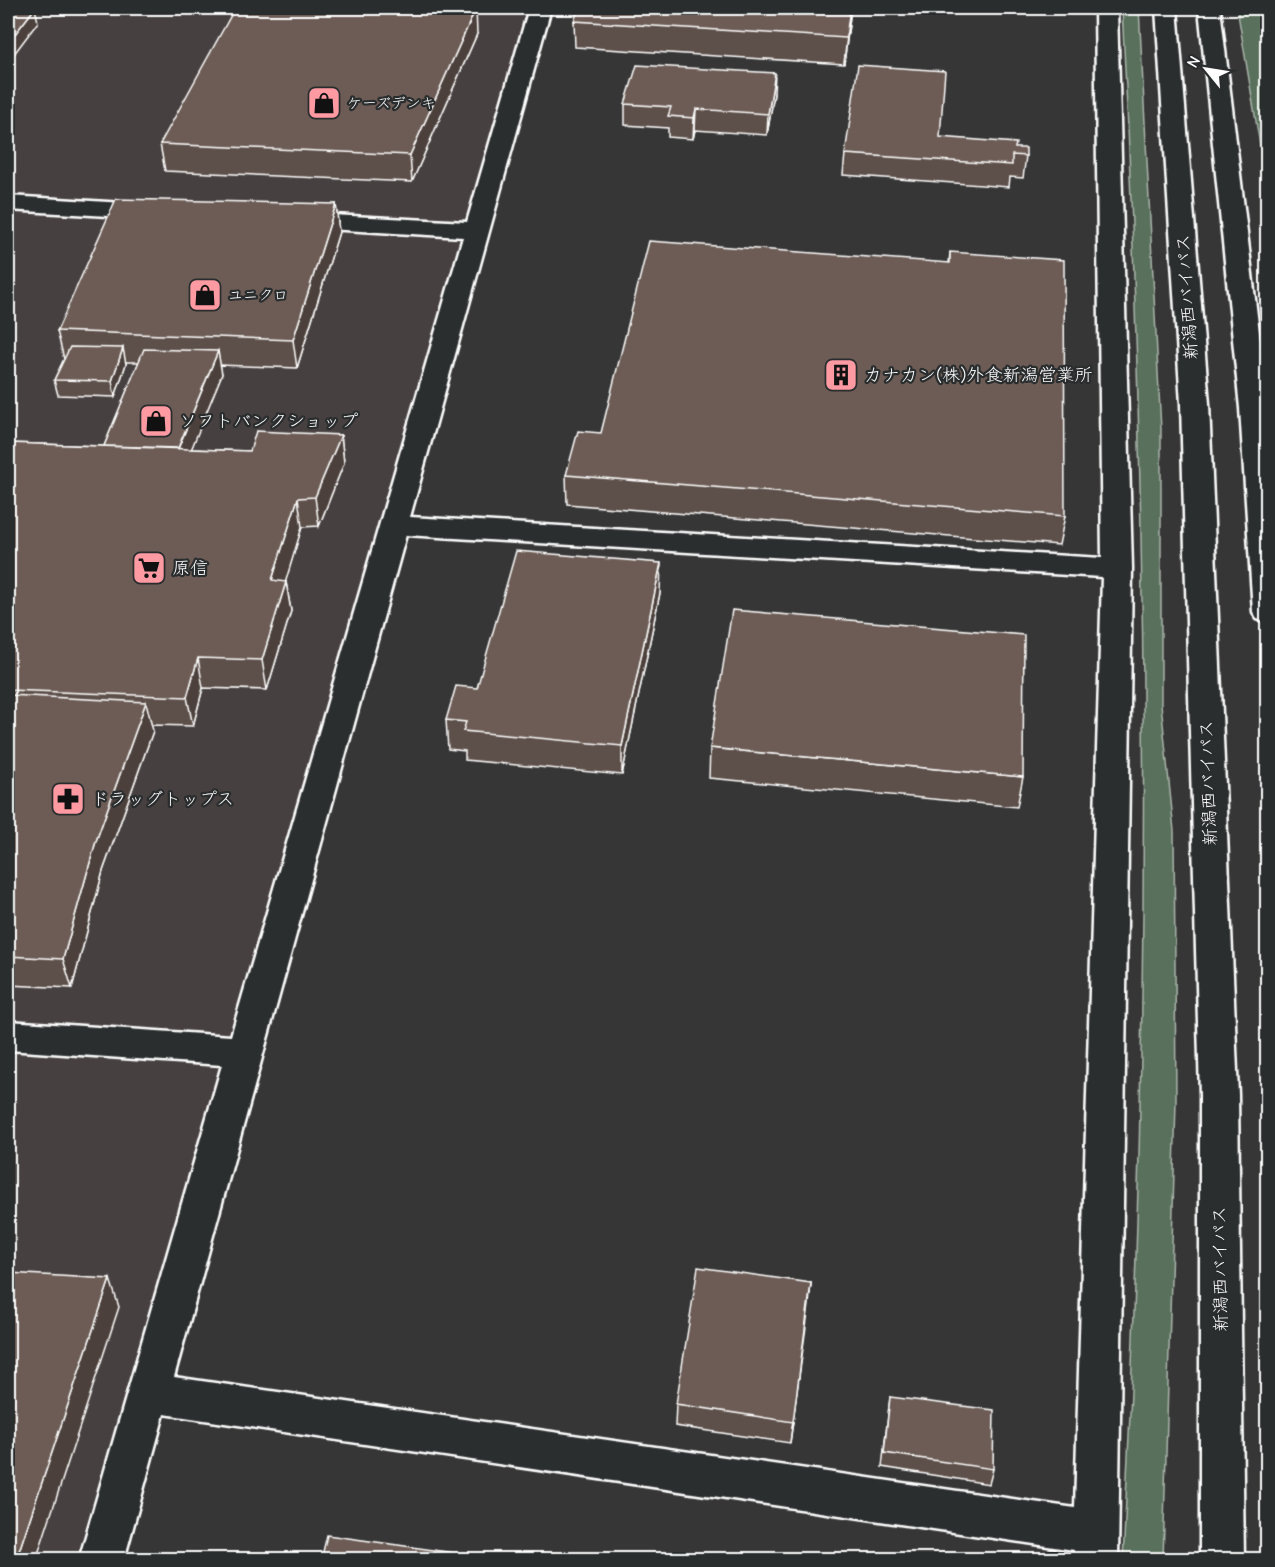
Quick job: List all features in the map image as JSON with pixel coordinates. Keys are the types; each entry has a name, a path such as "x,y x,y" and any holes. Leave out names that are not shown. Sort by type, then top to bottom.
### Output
{"main road":[{"path":"101,1560 540,8"},
{"path":"150,1393 1096,1546 1117,568 1106,8"},
{"name":"新潟西バイパス","path":"1166,8 1195,404 1218,1095 1222,1560"},
{"path":"1209,8 1254,408 1268,612"},
{"path":"8,203 184,213"},
{"path":"266,218 477,230"},
{"path":"394,525 1117,568"},
{"path":"8,1035 245,1052"}],"shaded area":[{"path":"8,8 534,8 76,1559 8,1560"}],"green space":[{"path":"1122,8 1139,8 1161,430 1161,704 1174,831 1176,1102 1163,1560 1123,1559 1139,1171 1144,783 1138,396"},
{"path":"1237,8 1267,8 1267,226 1260,145"}],"building":[{"path":"8,8 35,8 8,43"},
{"name":"ケーズデンキ","path":"235,8 476,8 410,155 160,144"},
{"path":"579,8 850,8 846,38 574,21"},
{"path":"637,65 775,73 768,114 696,109 694,118 668,116 671,107 625,104"},
{"path":"858,65 945,71 940,137 1016,143 1015,148 1026,148 1026,156 1012,155 1012,165 845,154"},
{"name":"ユニクロ","path":"116,199 336,204 293,340 57,331"},
{"name":"カナカン(株)外食新潟営業所","path":"649,241 950,263 950,252 1064,260 1065,516 566,475 578,431 601,433"},
{"path":"70,347 123,348 112,381 54,380"},
{"path":"144,349 218,351 178,448 104,446"},
{"name":"原信","path":"256,431 341,435 315,497 298,498 272,580 286,582 262,660 198,658 187,697 8,690 8,443 250,451"},
{"path":"516,551 661,563 622,746 463,731 466,722 446,720 456,686 477,688"},
{"path":"732,610 1024,635 1023,777 710,748"},
{"path":"8,695 146,702 96,841 63,959 8,956"},
{"path":"698,1267 811,1283 793,1422 676,1404"},
{"path":"8,1273 110,1279 16,1560 8,1560"},
{"path":"890,1397 994,1410 993,1469 884,1453"},
{"path":"327,1535 504,1560 321,1560"}],"place":[{"name":"ケーズデンキ","path":"324,103"},
{"name":"ユニクロ","path":"205,295"},
{"name":"カナカン(株)外食新潟営業所","path":"841,375"},
{"name":"ソフトバンクショップ","path":"156,421"},
{"name":"原信","path":"149,568"},
{"name":"ドラッグトップス","path":"68,799"}]}
